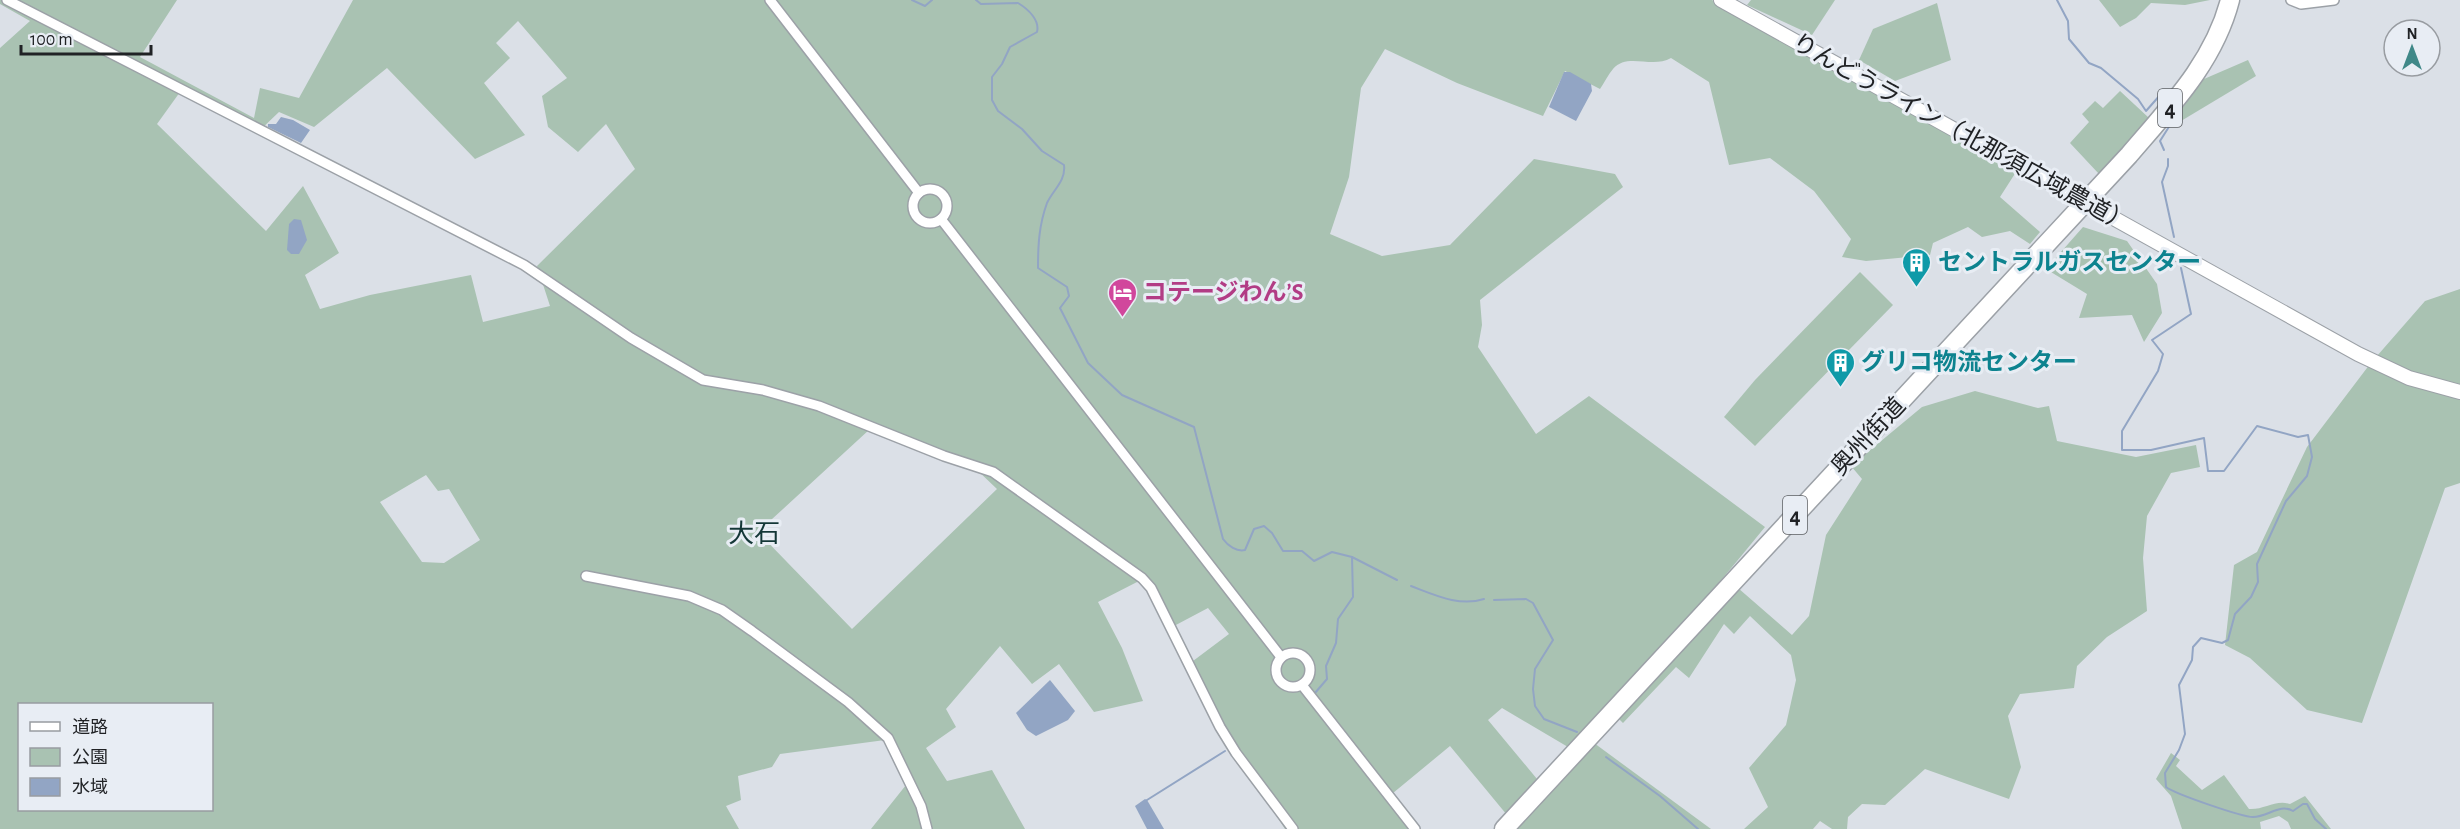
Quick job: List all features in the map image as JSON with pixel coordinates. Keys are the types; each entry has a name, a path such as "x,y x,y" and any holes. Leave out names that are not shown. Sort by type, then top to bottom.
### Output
{"highway":[{"name":"奥州街道","path":"1504,829 2164,114 2201,67 2216,40 2230,0"}],"street":[{"path":"7,0 516,261 632,338 704,380 764,390 819,405 944,456 984,468 1005,479 1048,513 1142,578 1151,588 1220,728 1293,829"},
{"path":"770,0 920,193"},
{"name":"りんどうライン（北那須広域農道）","path":"1721,0 2382,367 2431,386 2460,392"},
{"path":"2291,0 2301,4 2334,0"},
{"path":"934,190 943,196 946,210 941,219 930,223 916,216 914,204 920,193 934,190"},
{"path":"941,219 1281,657"},
{"path":"586,576 707,602 752,631 830,688 888,738 921,806 927,829"},
{"path":"1293,653 1307,660 1310,671 1302,685 1290,687 1280,682 1275,672 1281,657 1293,653"},
{"path":"1302,685 1415,829"}],"green space":[{"path":"0,0 177,0 140,57 254,118 260,88 299,98 353,0 1712,0 2016,172 2000,197 2040,232 2030,244 2010,231 1982,237 1968,227 1933,243 1930,255 1866,261 1842,257 1851,239 1814,191 1770,158 1729,165 1709,82 1671,58 1656,62 1632,61 1619,64 1611,71 1600,89 1565,71 1543,116 1457,83 1385,49 1361,88 1349,177 1330,234 1382,256 1450,245 1534,159 1615,174 1623,187 1480,300 1482,325 1478,347 1536,434 1589,396 1765,527 1670,640 1568,747 1502,708 1488,720 1537,779 1507,815 1450,746 1387,798 1411,829 1285,829 1198,695 1193,661 1229,634 1208,608 1174,626 1139,581 1098,602 1122,648 1143,701 1094,712 1059,664 1032,684 1000,646 946,709 956,727 926,748 947,781 992,770 1025,829 871,829 906,785 885,740 780,754 772,767 738,776 741,800 726,806 739,829 0,829 0,48 30,21 0,4","holes":["518,21 567,78 542,96 548,127 578,152 606,124 635,169 537,266 550,306 483,322 471,275 370,295 320,309 305,275 339,253 303,186 266,231 157,124 180,92 257,133 279,112 314,127 387,68 475,159 525,135 484,83 510,58 496,43","870,429 976,469 997,489 852,629 758,532","426,475 438,491 449,489 480,540 444,563 422,562 380,502"]},
{"path":"1751,0 1835,0 1812,35 1747,5"},
{"path":"2099,0 2210,0 2185,5 2151,3 2136,18 2120,27"},
{"path":"1937,3 1951,60 1895,81 1859,60 1873,29"},
{"path":"2248,60 2256,76 2176,124 2175,118 2204,79"},
{"path":"2120,91 2149,118 2099,174 2070,143 2089,122 2082,114 2095,101 2103,108"},
{"path":"2083,227 2127,241 2157,284 2162,313 2144,342 2132,315 2079,318 2087,294 2046,269"},
{"path":"1860,272 1893,305 1755,446 1724,417 1755,380"},
{"path":"2460,289 2460,483 2445,488 2362,723 2307,710 2250,658 2225,645 2234,565 2257,552 2307,447 2370,364 2425,301"},
{"path":"1975,391 2038,408 2049,406 2057,441 2136,457 2196,445 2200,467 2171,473 2147,516 2143,558 2147,611 2107,637 2077,666 2074,688 2020,694 2008,716 2021,767 2009,799 1925,769 1885,805 1862,804 1848,817 1847,829 1832,829 1820,821 1813,829 1744,829 1768,807 1749,768 1786,725 1796,680 1791,655 1750,616 1734,634 1724,624 1689,678 1676,667 1623,723 1616,716 1738,588 1792,635 1809,616 1826,535 1862,479 1851,466 1922,407"},
{"path":"1594,743 1711,829 1513,829"},
{"path":"2171,753 2180,760 2176,766 2202,790 2224,775 2249,809 2280,803 2290,804 2305,796 2331,829 2291,829 2288,822 2279,816 2260,822 2261,829 2182,829 2171,796 2156,779"}],"water":[{"path":"1564,72 1570,72 1591,84 1592,91 1576,121 1549,107"},
{"path":"281,117 293,120 310,130 301,143 268,127 268,124 276,124"},
{"path":"294,219 301,220 307,240 299,254 291,254 287,250 289,224"},
{"path":"1050,680 1075,711 1068,720 1036,736 1027,730 1016,713"},
{"path":"1145,799 1164,829 1147,829 1135,806"}],"waterway":[{"path":"912,0 925,6 932,0"},
{"path":"976,0 981,4 1018,3 1037,23 1037,32 1010,47 1002,64 992,77 992,100 998,111 1022,129 1042,151 1064,165 1063,176 1047,203 1042,219 1038,268 1067,287 1069,296 1060,308 1088,363 1122,395 1194,427 1223,539 1230,546 1245,550 1254,529 1264,526 1272,533 1283,551 1302,551 1314,561 1332,552 1352,557 1353,597 1338,619 1336,643 1326,666 1327,679 1315,693"},
{"path":"2057,0 2068,21 2069,39 2089,63 2101,68 2138,99 2146,111 2161,94"},
{"path":"2164,150 2160,141 2172,122"},
{"path":"2168,159 2162,182 2174,237"},
{"path":"2181,268 2191,314 2152,340 2163,354 2158,371 2122,431 2122,450 2151,450 2204,438 2208,471 2224,471 2257,426 2298,437 2308,435 2312,457 2307,476 2286,501 2257,564 2258,582 2251,597 2235,614 2228,640 2222,643 2201,638 2193,647 2192,660 2179,685 2185,734 2179,750 2165,773 2166,787 2209,805 2253,817 2279,809 2293,811 2307,804 2315,819 2326,829"},
{"path":"1352,557 1397,580"},
{"path":"1411,586 1456,601 1484,599"},
{"path":"1494,600 1526,599 1533,603 1553,640 1535,669 1533,689 1535,706 1544,719 1577,732"},
{"path":"1147,800 1225,751"},
{"path":"1606,757 1660,796 1698,829"}],"place":[{"name":"セントラルガスセンター","path":"1917,288"},
{"name":"コテージわん’S","path":"1122,318"},
{"name":"グリコ物流センター","path":"1840,388"}],"district":[{"name":"大石","path":"754,533"}]}
